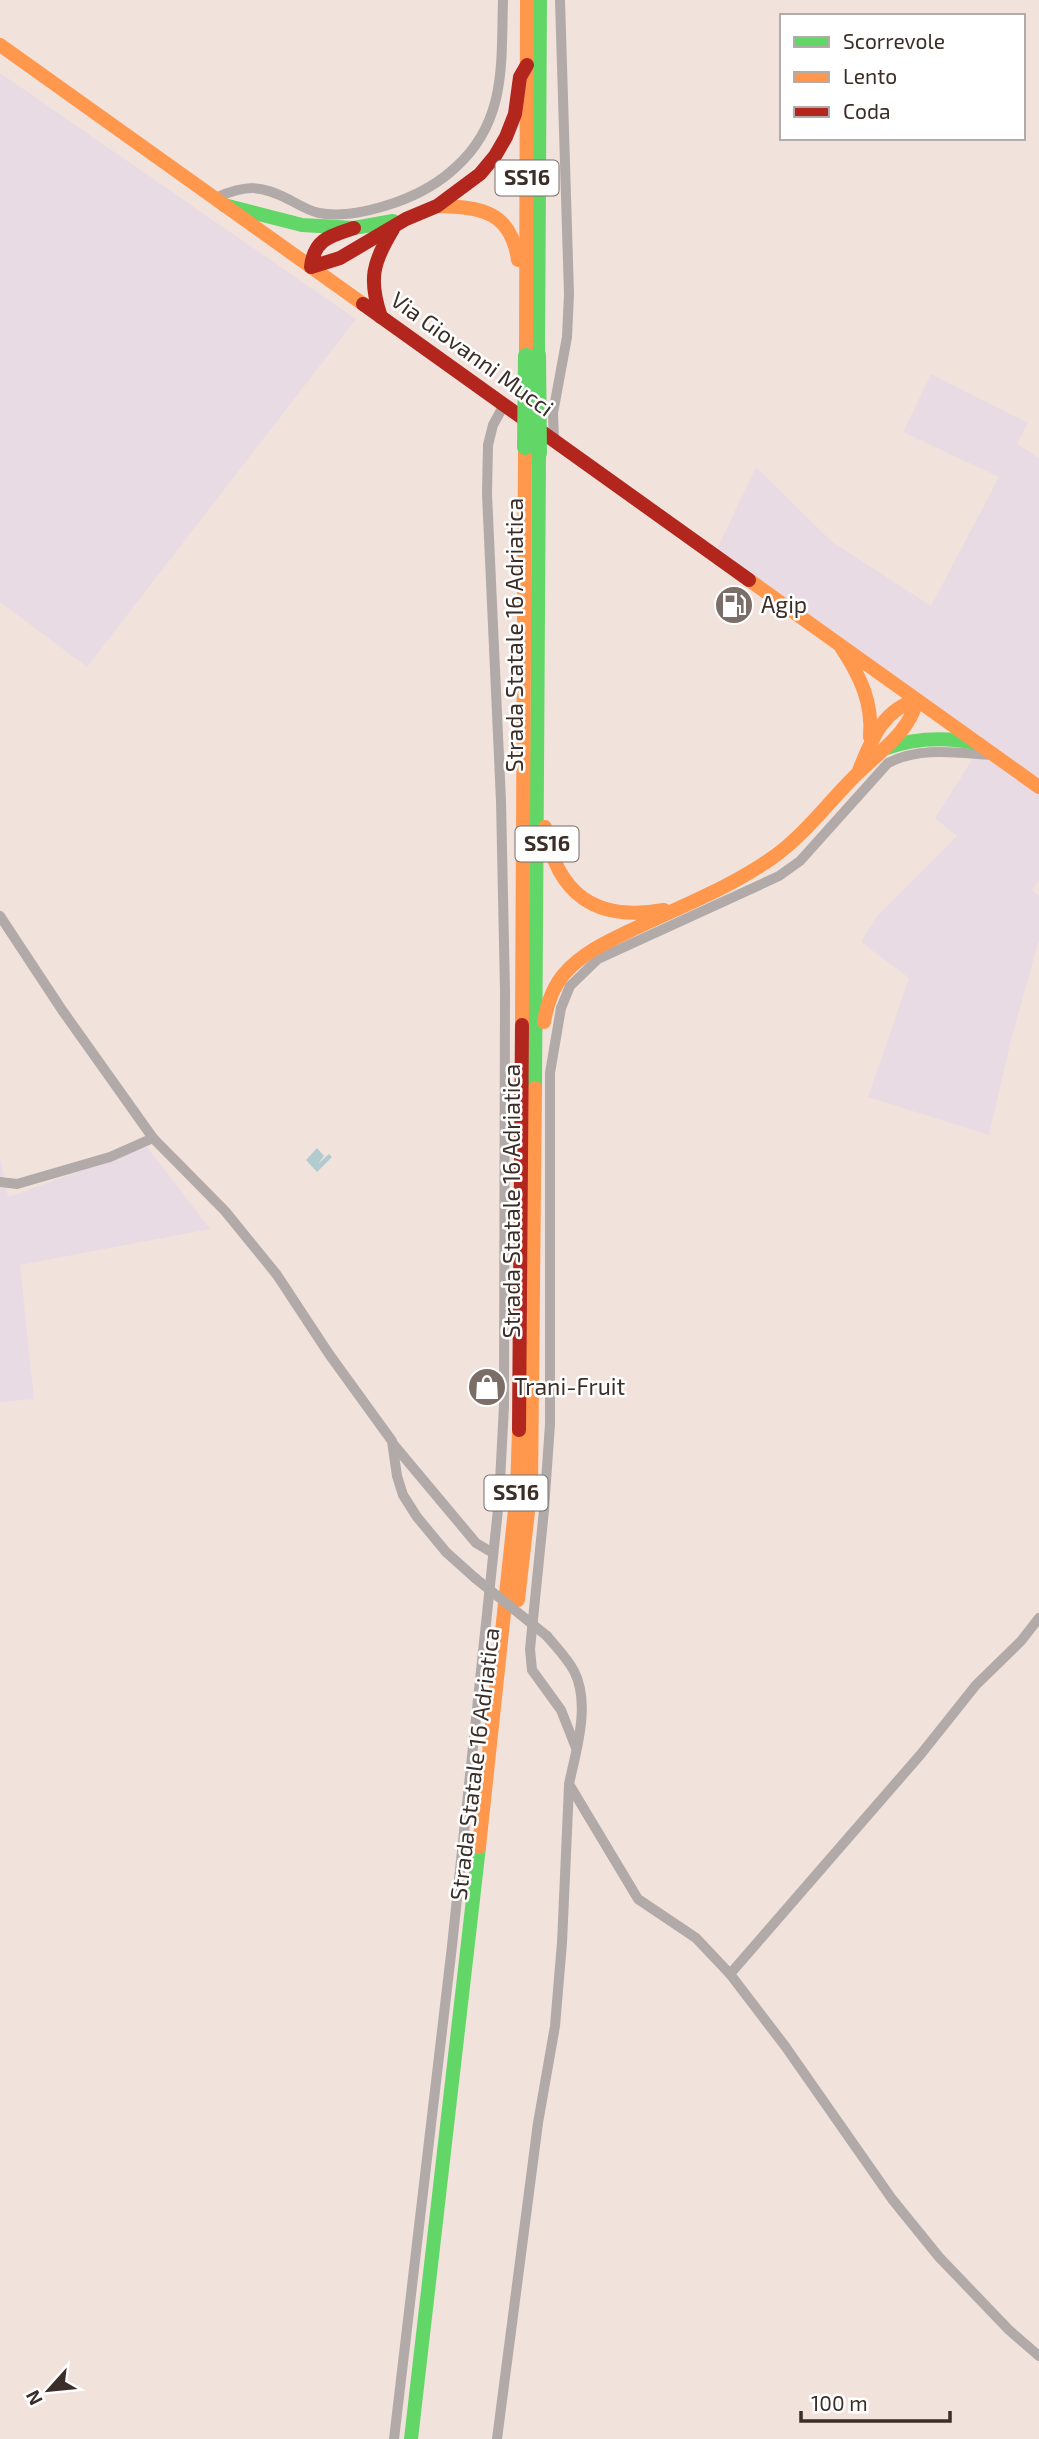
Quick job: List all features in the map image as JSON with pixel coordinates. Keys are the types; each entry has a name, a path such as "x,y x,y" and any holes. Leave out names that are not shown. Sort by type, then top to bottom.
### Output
{"main road":[{"name":"Strada Statale 16 Adriatica","path":"411,2439 517,1491 532,450 527,0"},
{"name":"Strada Statale 16 Adriatica","path":"532,355 540,0"},
{"name":"Via Giovanni Mucci","path":"0,45 1039,787"},
{"name":"SS16","path":"354,228 324,239 312,256 311,267 340,258 401,222 437,206 480,174 506,137 515,114 520,77 527,65"},
{"name":"SS16","path":"219,202 302,225 354,228 401,222"},
{"name":"SS16","path":"437,206 478,209 494,215 510,231 518,249 532,355"},
{"path":"381,317 372,293 372,273 379,251 401,222"},
{"name":"Strada Statale 16 Adriatica","path":"421,2439 464,2037 531,1485 536,1094 536,681 532,450"},
{"name":"SS16","path":"841,647 863,682 872,710 876,749"},
{"name":"SS16","path":"536,681 544,733 547,846 555,868 569,886 587,900 608,910 627,915 678,909"},
{"name":"SS16","path":"536,1094 547,1002 556,985 585,954 760,867 795,841 823,813 876,749 883,719 892,709 917,700"},
{"path":"876,749 922,738 950,737 977,743"}],"street":[{"path":"219,202 248,187 263,187 320,213 343,213 372,210 437,183 471,153 487,131 494,115 500,76 503,0"},
{"path":"554,441 552,413 567,337 569,294 560,0"},
{"path":"394,2439 452,1946 499,1500 504,1406 505,991 488,445 493,425 504,405"},
{"path":"576,1748 561,1710 532,1670 530,1649 550,1424 550,1073 561,1008 570,986 598,959 779,876 800,861 888,763 900,756 915,752 994,755"},
{"path":"0,916 62,1010 153,1138 225,1212 277,1275 403,1458 475,1543 493,1553"},
{"path":"0,1182 17,1184 110,1157 153,1138"},
{"path":"392,1441 397,1476 403,1495 416,1517 446,1552 547,1636 575,1673 580,1694 580,1719 569,1784 562,1943 555,2026 538,2123 496,2439"},
{"path":"730,1974 976,1685 1021,1641 1039,1618"},
{"path":"569,1784 638,1899 696,1938 730,1974 785,2046 884,2188 939,2257 1009,2330 1039,2356"}],"shaded area":[{"path":"0,73 356,319 87,667 0,602"},
{"path":"931,374 1028,423 1017,444 1039,458 1039,880 1032,890 1039,896 1039,940 1011,1040 989,1135 868,1097 909,978 861,942 877,916 957,836 935,818 984,741 717,549 756,467 831,541 931,606 999,477 903,432"},
{"path":"147,1147 210,1229 20,1265 34,1399 0,1402 0,1157 8,1197"}],"water":[{"path":"317,1148 324,1156 318,1164 329,1154 332,1157 317,1172 306,1160"}],"traffic: fast":[{"path":"538,355 540,0"},
{"path":"224,205 302,225 354,228 393,221"},
{"path":"538,355 539,453"},
{"path":"525,447 526,356"},
{"path":"535,1088 539,453"},
{"path":"887,748 932,739 977,743"},
{"path":"411,2439 479,1847"}],"traffic: slow":[{"path":"526,356 527,0"},
{"path":"0,45 363,304"},
{"path":"437,206 467,208 491,215 509,231 518,260"},
{"path":"522,1025 525,447"},
{"path":"749,580 1039,787"},
{"path":"841,647 864,690 869,712 870,737"},
{"path":"544,1022 556,985 572,966 590,952 740,878 784,849 901,732 917,700 894,711 886,719 873,739 858,773"},
{"path":"545,827 559,870 570,886 584,898 600,907 618,912 664,910"},
{"path":"518,1600 531,1485 535,1088"},
{"path":"479,1847 517,1491 519,1430"}],"traffic: jam":[{"path":"354,228 331,236 320,244 311,267 340,258 406,219 437,206 480,174 506,137 515,114 520,77 527,65"},
{"path":"381,317 375,292 375,271 381,251 393,229"},
{"path":"363,304 749,580"},
{"path":"519,1430 522,1025"}],"place":[{"name":"Agip","path":"734,605"},
{"name":"Trani-Fruit","path":"487,1387"}]}
